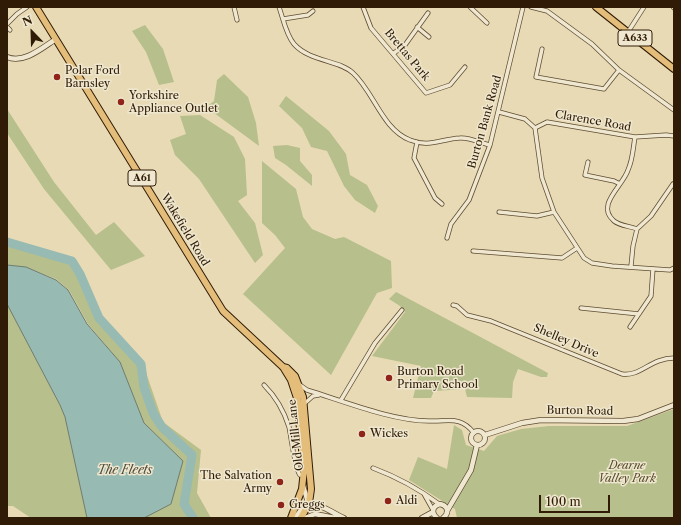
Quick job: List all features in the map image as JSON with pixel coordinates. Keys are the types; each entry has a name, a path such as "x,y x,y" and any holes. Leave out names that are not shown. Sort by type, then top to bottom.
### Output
{"main road":[{"name":"Wakefield Road","path":"36,7 223,311 283,367"},
{"name":"A633","path":"596,7 674,68"},
{"name":"Old Mill Lane","path":"283,367 291,371 299,384 304,404 311,504 301,518"},
{"name":"Old Mill Lane","path":"283,367 296,393 303,452 302,485 292,518"}],"street":[{"path":"10,30 7,26 17,14 27,7"},
{"path":"234,7 237,20"},
{"path":"279,7 291,39 296,46 311,56 354,74 368,91 390,125 399,134 417,142 427,144 462,138 490,145"},
{"name":"Brettas Park","path":"363,7 371,28 394,53 397,59 405,66 426,93 450,85 465,67"},
{"name":"Burton Bank Road","path":"453,236 447,237 451,224 469,200 490,145 523,7"},
{"path":"531,7 547,12 592,44 619,70 674,110"},
{"path":"628,32 643,7"},
{"path":"472,8 486,23"},
{"path":"283,19 308,15 313,11"},
{"path":"394,53 405,45 428,13"},
{"path":"417,27 429,37"},
{"path":"7,58 24,58 56,39"},
{"path":"542,49 536,77 604,89 619,70"},
{"path":"499,112 525,119 535,128 542,178 554,212 584,258 592,263 653,269 670,270 674,268"},
{"name":"Clarence Road","path":"535,128 547,122 635,137 666,135 674,136"},
{"path":"635,137 632,159 628,172 608,200 607,208 610,216 615,222 637,229"},
{"path":"417,142 414,158 435,198 441,201"},
{"path":"588,162 586,175 614,181 620,184"},
{"path":"631,266 633,246 637,229 651,216 673,184"},
{"path":"499,212 537,216 554,212"},
{"path":"473,251 562,258 577,248"},
{"path":"630,327 651,296 653,269"},
{"name":"Shelley Drive","path":"453,305 458,306 467,315 491,321 622,374 632,374 656,360 674,358"},
{"path":"581,308 639,314"},
{"path":"341,400 375,343 402,310"},
{"path":"264,384 273,394 283,412 294,448 296,469 300,475 310,473"},
{"path":"299,384 305,389 322,395 397,418 429,422 459,421 467,424 474,432"},
{"path":"304,404 313,396 322,395"},
{"name":"Burton Road","path":"484,435 522,423 541,420 623,421 638,419 674,405"},
{"path":"474,432 480,431 484,435 483,443 477,445"},
{"path":"474,432 471,439 477,445"},
{"path":"443,518 470,470 477,445"},
{"path":"374,468 399,479 441,504 447,511"},
{"path":"302,485 311,504 321,514"},
{"path":"424,494 437,518"},
{"path":"422,518 441,504 455,498"},
{"path":"295,518 301,508 311,504 318,504 344,518"},
{"path":"305,518 315,514 335,518"}],"green space":[{"path":"145,25 163,49 174,82 159,85 146,52 132,31"},
{"path":"224,74 248,97 256,123 259,146 206,107 214,101 217,80"},
{"path":"286,96 329,131 346,154 350,175 367,185 378,206 375,213 355,200 344,186 327,151 311,147 302,128 279,106"},
{"path":"7,109 54,182 96,235 114,222 145,256 111,270 44,189 7,133"},
{"path":"200,115 234,137 245,159 247,195 238,201 255,223 263,255 255,263 199,179 175,155 170,140 186,134 180,116"},
{"path":"287,145 300,148 300,161 312,175 312,186 275,158 273,146"},
{"path":"262,161 296,189 303,217 312,229 335,239 344,237 391,261 392,288 377,293 331,375 243,294 285,248 275,235 262,223"},
{"path":"7,244 72,261 80,274 99,318 142,361 163,422 201,450 197,493 211,518 144,518 171,504 183,461 144,423 120,362 88,324 69,290 56,279 26,267 7,265"},
{"path":"396,292 548,373 547,377 541,377 518,369 513,382 512,398 467,397 465,389 434,391 431,398 413,398 421,366 372,356 405,312 400,306 389,299"},
{"path":"7,304 65,417 87,518 31,518 13,506 7,506"},
{"name":"Dearne Valley Park","path":"674,409 674,518 457,518 455,509 409,480 418,457 447,469 454,425 462,430 466,445 484,451 497,436 521,429 549,426 627,426"}],"water":[{"name":"The Fleets","path":"7,265 26,267 56,280 68,290 87,324 120,362 144,423 183,461 171,504 144,518 87,518 65,417 7,304"}],"waterway":[{"path":"7,242 72,261 80,274 99,318 141,364 144,387 153,413 162,427 192,455 184,504 193,518"}],"place":[{"name":"Polar Ford Barnsley","path":"57,77"},
{"name":"Yorkshire Appliance Outlet","path":"121,102"},
{"name":"Burton Road Primary School","path":"389,378"},
{"name":"Wickes","path":"362,434"},
{"name":"The Salvation Army","path":"280,482"},
{"name":"Aldi","path":"388,501"},
{"name":"Greggs","path":"281,505"}]}
